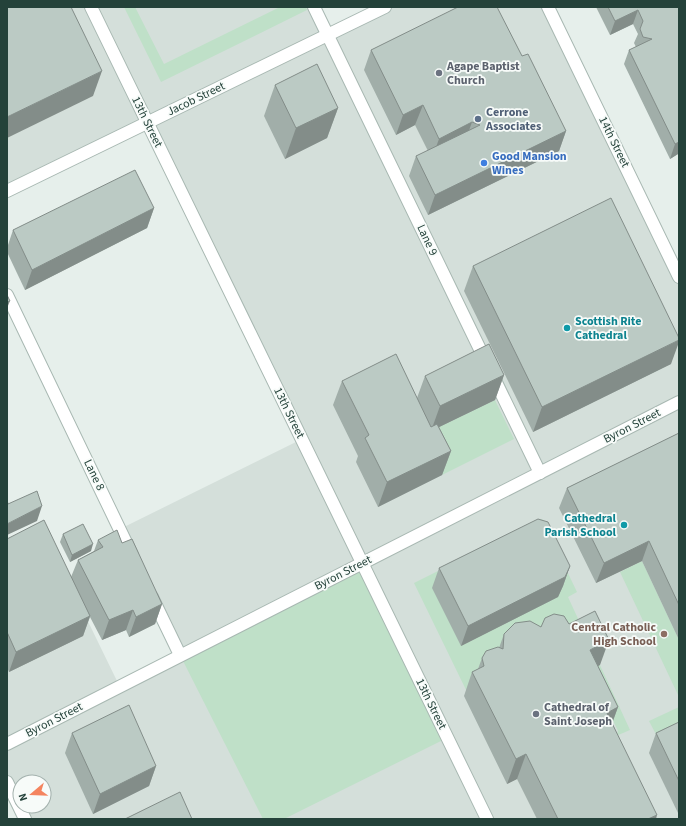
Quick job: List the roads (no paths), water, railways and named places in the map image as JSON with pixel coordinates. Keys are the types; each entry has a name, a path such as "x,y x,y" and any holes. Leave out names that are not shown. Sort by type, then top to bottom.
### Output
{"street":[{"name":"13th Street","path":"91,7 487,819"},
{"name":"Lane 9","path":"314,7 540,473"},
{"name":"Jacob Street","path":"7,191 385,7"},
{"name":"14th Street","path":"548,7 679,276"},
{"name":"Lane 8","path":"7,295 137,565"},
{"name":"Byron Street","path":"7,744 679,402"},
{"path":"147,587 180,655"},
{"path":"7,782 25,819"}],"place":[{"name":"Agape Baptist Church","path":"439,73"},
{"name":"Cerrone Associates","path":"478,119"},
{"name":"Good Mansion Wines","path":"484,163"},
{"name":"Scottish Rite Cathedral","path":"567,328"},
{"name":"Cathedral Parish School","path":"624,525"},
{"name":"Central Catholic High School","path":"664,634"},
{"name":"Cathedral of Saint Joseph","path":"536,714"}]}
